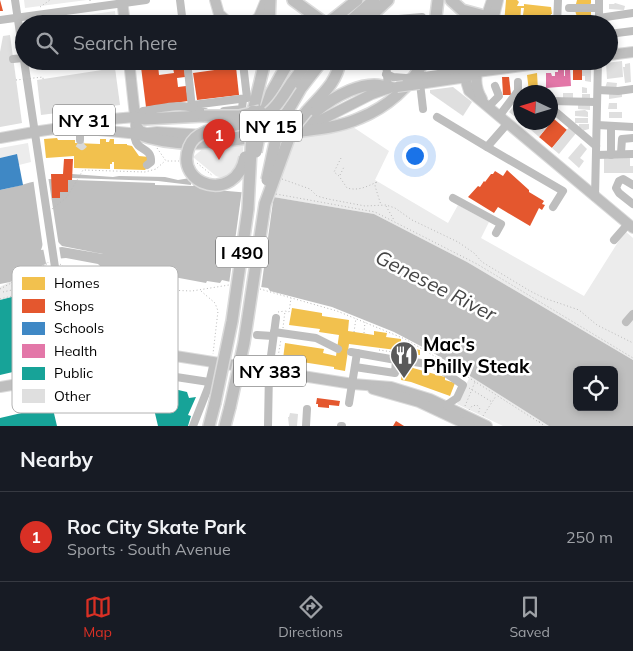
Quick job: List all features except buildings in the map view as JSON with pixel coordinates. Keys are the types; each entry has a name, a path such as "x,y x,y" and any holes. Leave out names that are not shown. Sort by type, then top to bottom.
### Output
{"highway":[{"path":"269,15 270,0"},
{"path":"293,0 314,15"},
{"path":"338,15 357,0"},
{"path":"357,15 374,0"},
{"path":"372,15 388,0"},
{"path":"436,15 438,0"},
{"path":"451,0 462,10 473,15"},
{"path":"258,114 264,70"},
{"path":"284,70 258,114 251,119 250,128 244,162 237,176 228,183 214,186 197,179 190,170 187,160 189,147 194,139 207,130 250,123 253,122 261,118 274,108 301,70"},
{"name":"I 490","path":"225,426 244,343 273,147 286,114 301,88 315,70"},
{"path":"263,212 280,161 293,130 311,111 335,78 337,70"},
{"path":"141,133 160,140 212,143 336,126 361,118 386,104 408,84 418,70"},
{"path":"136,117 146,119 239,116 262,111 275,102 291,84"},
{"path":"311,111 354,90 377,85 393,87"},
{"name":"I 490","path":"209,426 231,331 248,209 258,114"}],"main road":[{"path":"215,0 220,15"},
{"path":"260,15 266,0"},
{"path":"490,15 492,0"},
{"path":"492,15 498,0"},
{"path":"122,2 124,15"},
{"path":"618,54 633,52"},
{"name":"NY 31","path":"0,138 71,122 136,117 130,70"},
{"name":"NY 15","path":"33,132 80,128 141,133 215,135 314,121 327,118 369,95 393,87 464,70"},
{"path":"471,70 466,86 469,91 631,225"},
{"path":"136,117 141,133"},
{"name":"NY 383","path":"178,356 213,358 268,371 353,384 397,388 448,404 471,419"},
{"name":"NY 383","path":"353,384 419,402 471,419"}],"street":[{"path":"15,0 18,15"},
{"path":"32,15 146,0"},
{"path":"180,0 182,15"},
{"path":"557,15 558,0"},
{"path":"569,8 599,4"},
{"path":"618,17 633,13"},
{"path":"1,21 15,18"},
{"path":"618,33 633,31"},
{"path":"25,70 53,266"},
{"path":"188,70 192,107 197,112 238,110 242,108 243,99 248,98 244,70"},
{"path":"386,70 386,74 393,87"},
{"path":"595,197 598,70"},
{"path":"386,74 393,77 421,81 423,109"},
{"path":"500,115 518,91 518,82"},
{"path":"487,104 499,96 495,86"},
{"path":"598,90 618,91 633,89"},
{"path":"558,101 597,102"},
{"path":"136,117 143,111 192,107"},
{"path":"558,113 596,146"},
{"path":"437,117 562,191"},
{"path":"487,147 508,123"},
{"path":"597,126 633,127"},
{"path":"610,155 611,126"},
{"path":"80,128 81,142"},
{"path":"141,133 135,140 138,145 150,154 151,162 147,165"},
{"path":"621,154 622,139 633,138"},
{"path":"596,155 633,154"},
{"path":"553,207 572,177"},
{"path":"633,185 624,179 619,181 616,188 619,193 633,204"},
{"path":"453,198 501,224 496,233"},
{"path":"614,240 631,225"},
{"path":"626,322 633,314"},
{"path":"258,426 267,425 268,371 276,318"},
{"path":"257,335 273,334 316,338 338,349"},
{"path":"349,403 355,367 354,353 400,360 394,372 355,367"},
{"path":"193,426 209,382 213,358"},
{"path":"414,362 434,365 463,385 457,398 448,404"},
{"path":"178,377 209,382"},
{"path":"306,426 307,409"}],"path":[{"path":"40,7 50,0"},
{"path":"16,80 43,77 43,79"},
{"path":"341,158 334,172 339,176 346,188 354,190 370,186 376,182 375,186 381,205"},
{"path":"51,209 67,197 83,170 145,172 156,169 166,161"},
{"path":"339,176 344,167"},
{"path":"273,194 375,212 477,264 633,358"},
{"path":"395,222 386,206 395,208 412,220 458,242 474,253 482,262 530,291 578,310 597,324 633,343"},
{"path":"47,266 53,263 59,266"},
{"path":"4,298 1,288 12,282"},
{"path":"178,291 201,290 226,284 236,286"},
{"path":"255,288 325,307 365,321 411,343 545,426"},
{"path":"3,292 12,290"},
{"path":"201,290 215,303 218,311 213,358"},
{"path":"0,299 12,296"},
{"path":"289,312 291,298"},
{"path":"354,332 356,318"},
{"path":"364,333 365,321"},
{"path":"471,419 471,389 475,382"},
{"path":"471,389 492,402"},
{"path":"471,419 492,402 496,395"},
{"path":"540,422 552,426"}],"shaded area":[{"path":"24,0 87,0 25,8"},
{"path":"115,11 115,15 87,15"},
{"path":"353,127 389,151 375,180 448,223 458,205 489,222 481,238 584,296 625,231 633,238 633,360 467,262 374,214 273,197 289,149 296,137"},
{"path":"244,142 242,162 228,177 216,176 193,157 205,147"},
{"path":"28,143 31,162 19,165 16,154 0,158 0,148"},
{"path":"12,281 12,297 0,300 0,287"},
{"path":"471,374 553,426 503,426 457,404"}],"water":[{"name":"Genesee River","path":"72,174 113,177 165,177 178,180 190,178 205,189 250,193 374,214 467,262 633,360 633,426 549,426 432,352 394,332 332,307 270,291 268,288 222,280 220,283 207,281 206,283 178,278 178,266 100,266 66,258 55,259 41,266 12,266 12,281 0,284 0,190 48,179 194,186 193,181 191,181 191,185 158,181 72,178","holes":["58,242 62,246 103,254 62,247 41,250 43,244"]}],"pier":[{"path":"48,176 61,259 46,263 33,178"},
{"path":"242,190 274,194 261,289 229,284"}],"tunnel":[{"path":"78,143 82,146 85,143"},
{"path":"403,360 414,362"}],"place":[{"name":"Roc City Skate Park","path":"219,160"},
{"name":"Mac's Philly Steak","path":"404,379"}]}
